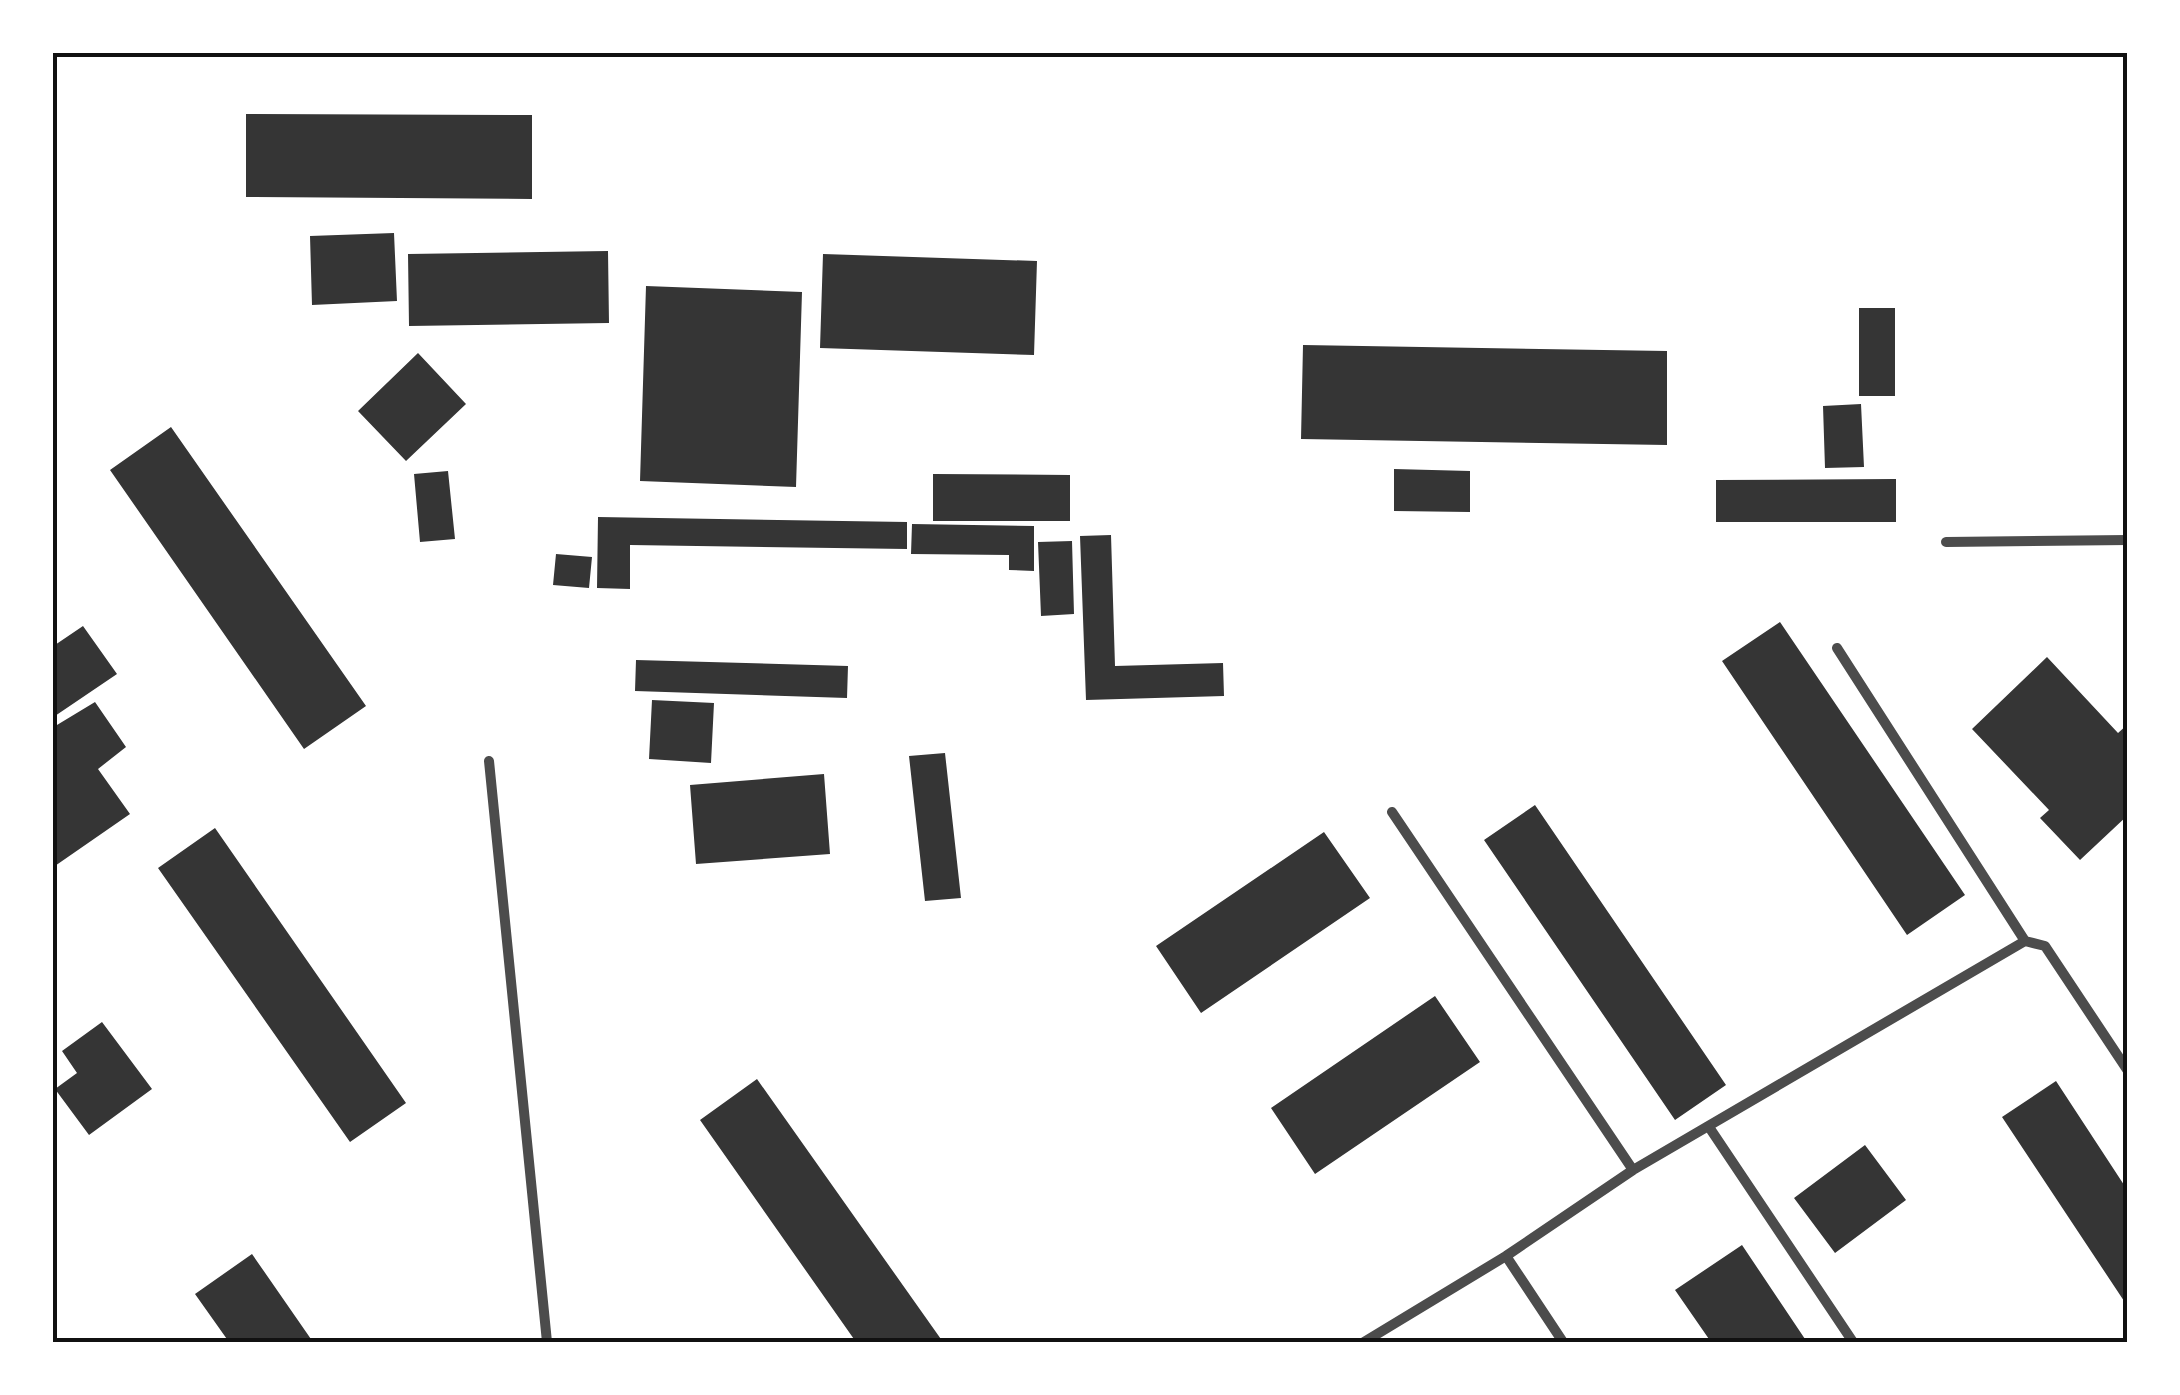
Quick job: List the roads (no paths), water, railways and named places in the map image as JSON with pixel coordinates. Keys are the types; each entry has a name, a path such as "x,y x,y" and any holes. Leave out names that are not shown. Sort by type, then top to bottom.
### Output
{"street":[{"path":"1946,542 2128,540"},
{"path":"1837,648 2025,941 2045,946 2128,1071"},
{"path":"489,761 546,1342"},
{"path":"1392,812 1633,1170"},
{"path":"1364,1342 1506,1256 1633,1170 2025,941"},
{"path":"1709,1126 1853,1342"},
{"path":"1506,1256 1563,1342"}]}
